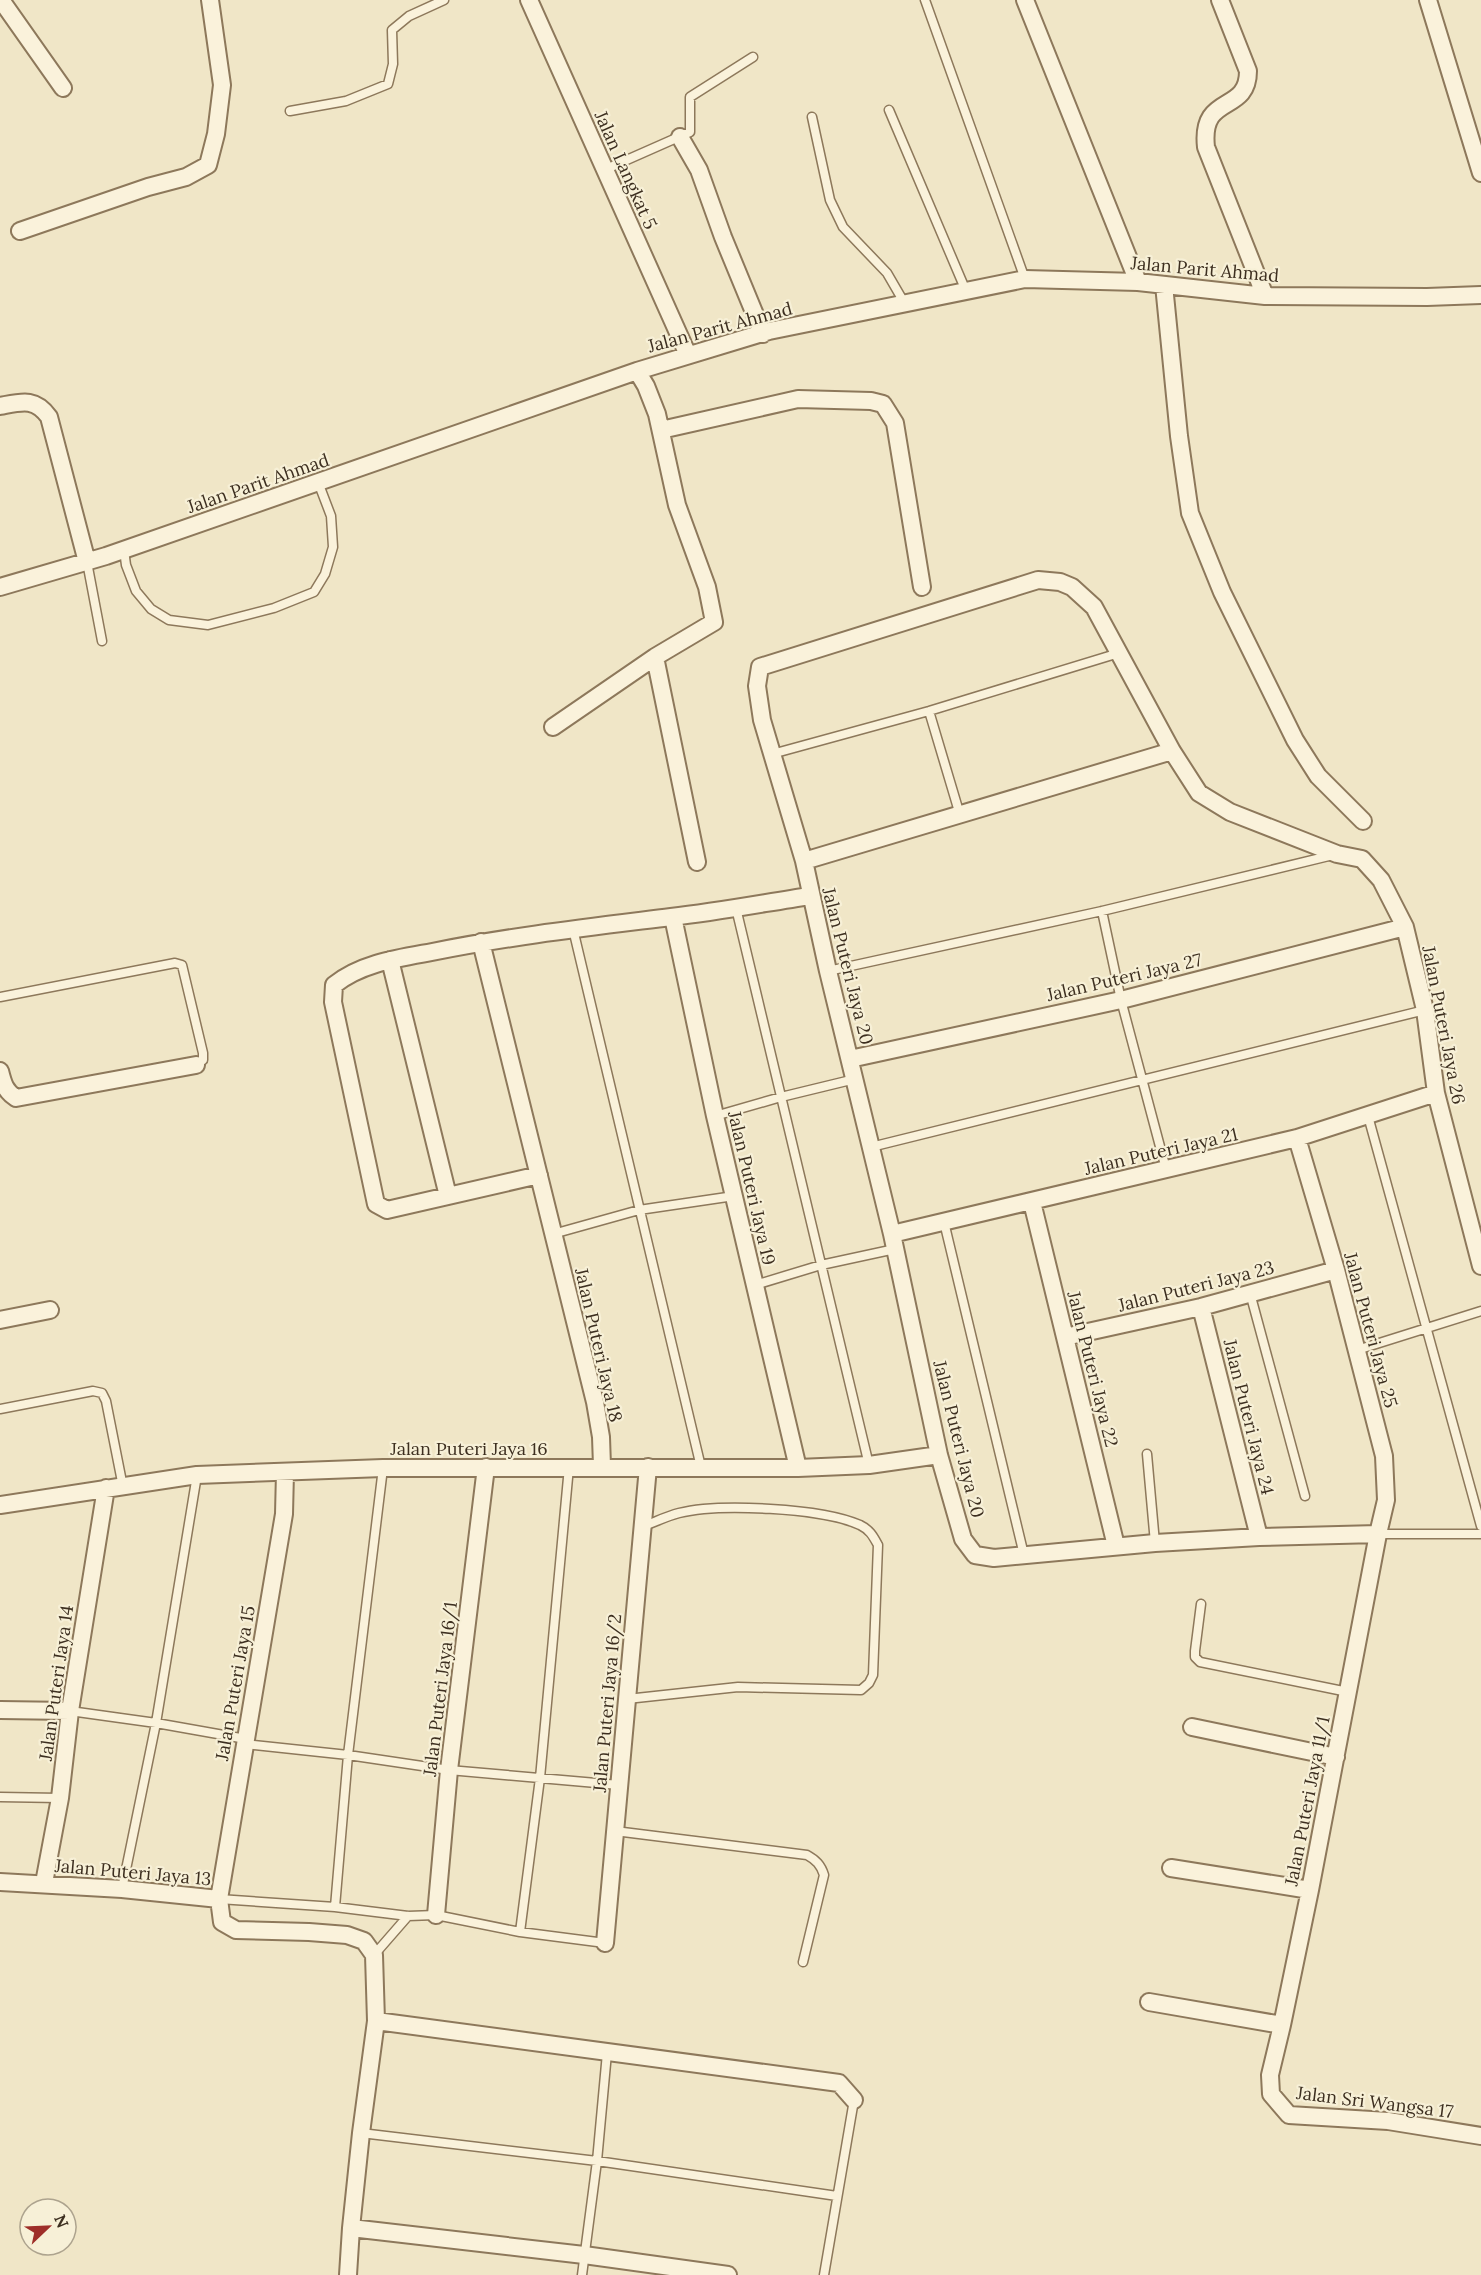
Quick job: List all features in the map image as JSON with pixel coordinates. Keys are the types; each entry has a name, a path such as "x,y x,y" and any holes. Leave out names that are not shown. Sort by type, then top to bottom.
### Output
{"street":[{"path":"1,0 63,88"},
{"path":"20,231 148,187 186,177 208,165 216,134 222,85 210,0"},
{"name":"Jalan Langkat 5","path":"529,0 688,356"},
{"path":"1025,0 1138,282"},
{"path":"1220,0 1248,71 1248,84 1241,94 1214,112 1207,120 1204,131 1206,147 1265,296"},
{"path":"1428,0 1481,173"},
{"path":"680,137 699,170 723,237 763,334"},
{"name":"Jalan Parit Ahmad","path":"0,587 89,570 637,371 763,334 1025,279 1138,282 1265,296 1481,295"},
{"path":"1164,285 1179,436 1190,513 1232,612 1295,740 1318,776 1363,821"},
{"path":"553,727 655,657 714,622 708,587 677,505 659,422 646,386 637,371"},
{"path":"659,422 798,399 872,401 883,404 895,423 922,587"},
{"path":"0,406 23,402 35,403 43,408 49,417 89,570"},
{"name":"Jalan Puteri Jaya 26","path":"1038,580 1060,582 1072,587 1094,607 1172,751 1198,793 1230,812 1337,854 1362,859 1382,880 1405,927 1425,1010 1436,1093 1481,1266"},
{"name":"Jalan Puteri Jaya 20","path":"1024,1555 994,1558 975,1555 963,1539 939,1455 894,1242 810,896 804,861 762,720 757,686 760,667 1038,580"},
{"path":"655,657 697,862"},
{"path":"804,861 1172,751"},
{"path":"539,1174 387,1210 376,1204 333,1002 334,985 347,974 390,960 481,942 573,928 674,917 810,896"},
{"name":"Jalan Puteri Jaya 19","path":"674,917 715,1116 798,1468"},
{"name":"Jalan Puteri Jaya 27","path":"850,1059 1121,1000 1405,927"},
{"name":"Jalan Puteri Jaya 18","path":"481,942 595,1402 601,1437 602,1466"},
{"path":"390,960 448,1196"},
{"path":"0,1071 4,1087 16,1098 196,1065"},
{"name":"Jalan Puteri Jaya 21","path":"894,1242 944,1222 1298,1138 1436,1093"},
{"name":"Jalan Puteri Jaya 25","path":"1298,1138 1336,1270 1384,1456 1386,1500 1378,1533"},
{"name":"Jalan Puteri Jaya 22","path":"1032,1202 1116,1546"},
{"name":"Jalan Puteri Jaya 23","path":"1065,1336 1201,1307 1336,1270"},
{"name":"Jalan Puteri Jaya 24","path":"1201,1307 1259,1537"},
{"path":"0,1320 50,1310"},
{"name":"Jalan Puteri Jaya 16","path":"0,1505 196,1476 383,1468 602,1466 798,1468 869,1465 939,1455"},
{"name":"Jalan Puteri Jaya 16/1","path":"436,1915 449,1770 486,1467"},
{"name":"Jalan Puteri Jaya 16/2","path":"605,1942 648,1467"},
{"name":"Jalan Puteri Jaya 15","path":"219,1899 284,1514 285,1472"},
{"name":"Jalan Puteri Jaya 14","path":"44,1883 60,1798 70,1711 115,1487"},
{"path":"1024,1555 1155,1543 1378,1533"},
{"name":"Jalan Puteri Jaya 11/1","path":"1271,2094 1270,2075 1310,1890 1378,1533"},
{"path":"0,1710 70,1711"},
{"path":"1192,1727 1336,1756"},
{"path":"1171,1868 1310,1890"},
{"name":"Jalan Puteri Jaya 13","path":"0,1882 122,1889 219,1899"},
{"path":"219,1899 222,1922 236,1930 347,1935 364,1941 374,1955 376,2021 361,2133 348,2275"},
{"path":"1149,2002 1282,2025"},
{"path":"376,2021 839,2083 854,2100"},
{"name":"Jalan Sri Wangsa 17","path":"1271,2094 1289,2115 1388,2121 1481,2136"},
{"path":"351,2228 584,2255 728,2275"}],"lane":[{"path":"290,111 346,101 388,84 393,63 392,30 409,16 444,0"},
{"path":"925,0 1025,279"},
{"path":"604,170 690,132 690,97 753,57"},
{"path":"889,110 966,291"},
{"path":"812,117 830,200 843,227 887,273 905,304"},
{"path":"125,557 136,591 151,609 169,620 208,625 274,608 314,592 325,574 333,547 331,516 320,487"},
{"path":"89,570 102,641"},
{"path":"772,754 929,711 1120,653"},
{"path":"929,711 960,815"},
{"path":"828,971 1102,910 1337,854"},
{"path":"736,908 869,1465"},
{"path":"1102,910 1121,1000 1166,1169"},
{"path":"573,928 701,1467"},
{"path":"0,997 175,963 182,965 203,1053 203,1060 196,1065"},
{"path":"871,1147 1425,1010"},
{"path":"715,1116 855,1079"},
{"path":"1368,1116 1481,1526"},
{"path":"552,1234 639,1210 734,1196"},
{"path":"944,1222 1024,1555"},
{"path":"755,1285 894,1242"},
{"path":"1250,1293 1305,1496"},
{"path":"1357,1350 1481,1311"},
{"path":"0,1409 93,1391 102,1393 106,1401 115,1487"},
{"path":"1147,1454 1155,1543"},
{"path":"520,1932 540,1778 569,1467"},
{"path":"335,1907 348,1755 383,1468"},
{"path":"122,1889 156,1723 196,1476"},
{"path":"627,1699 738,1686 861,1690 869,1683 873,1675 878,1545 871,1532 860,1525 820,1515 733,1507 679,1513 644,1526"},
{"path":"1378,1533 1481,1534"},
{"path":"1201,1604 1194,1651 1195,1657 1200,1662 1348,1692"},
{"path":"70,1711 156,1723 245,1742 449,1770 619,1785"},
{"path":"0,1797 60,1798"},
{"path":"615,1831 807,1855 815,1860 824,1875 803,1962"},
{"path":"219,1899 335,1907 408,1916 436,1915 520,1932 605,1942"},
{"path":"374,1955 408,1916"},
{"path":"582,2275 608,2053"},
{"path":"824,2275 854,2100"},
{"path":"361,2133 597,2161 837,2196"}]}
